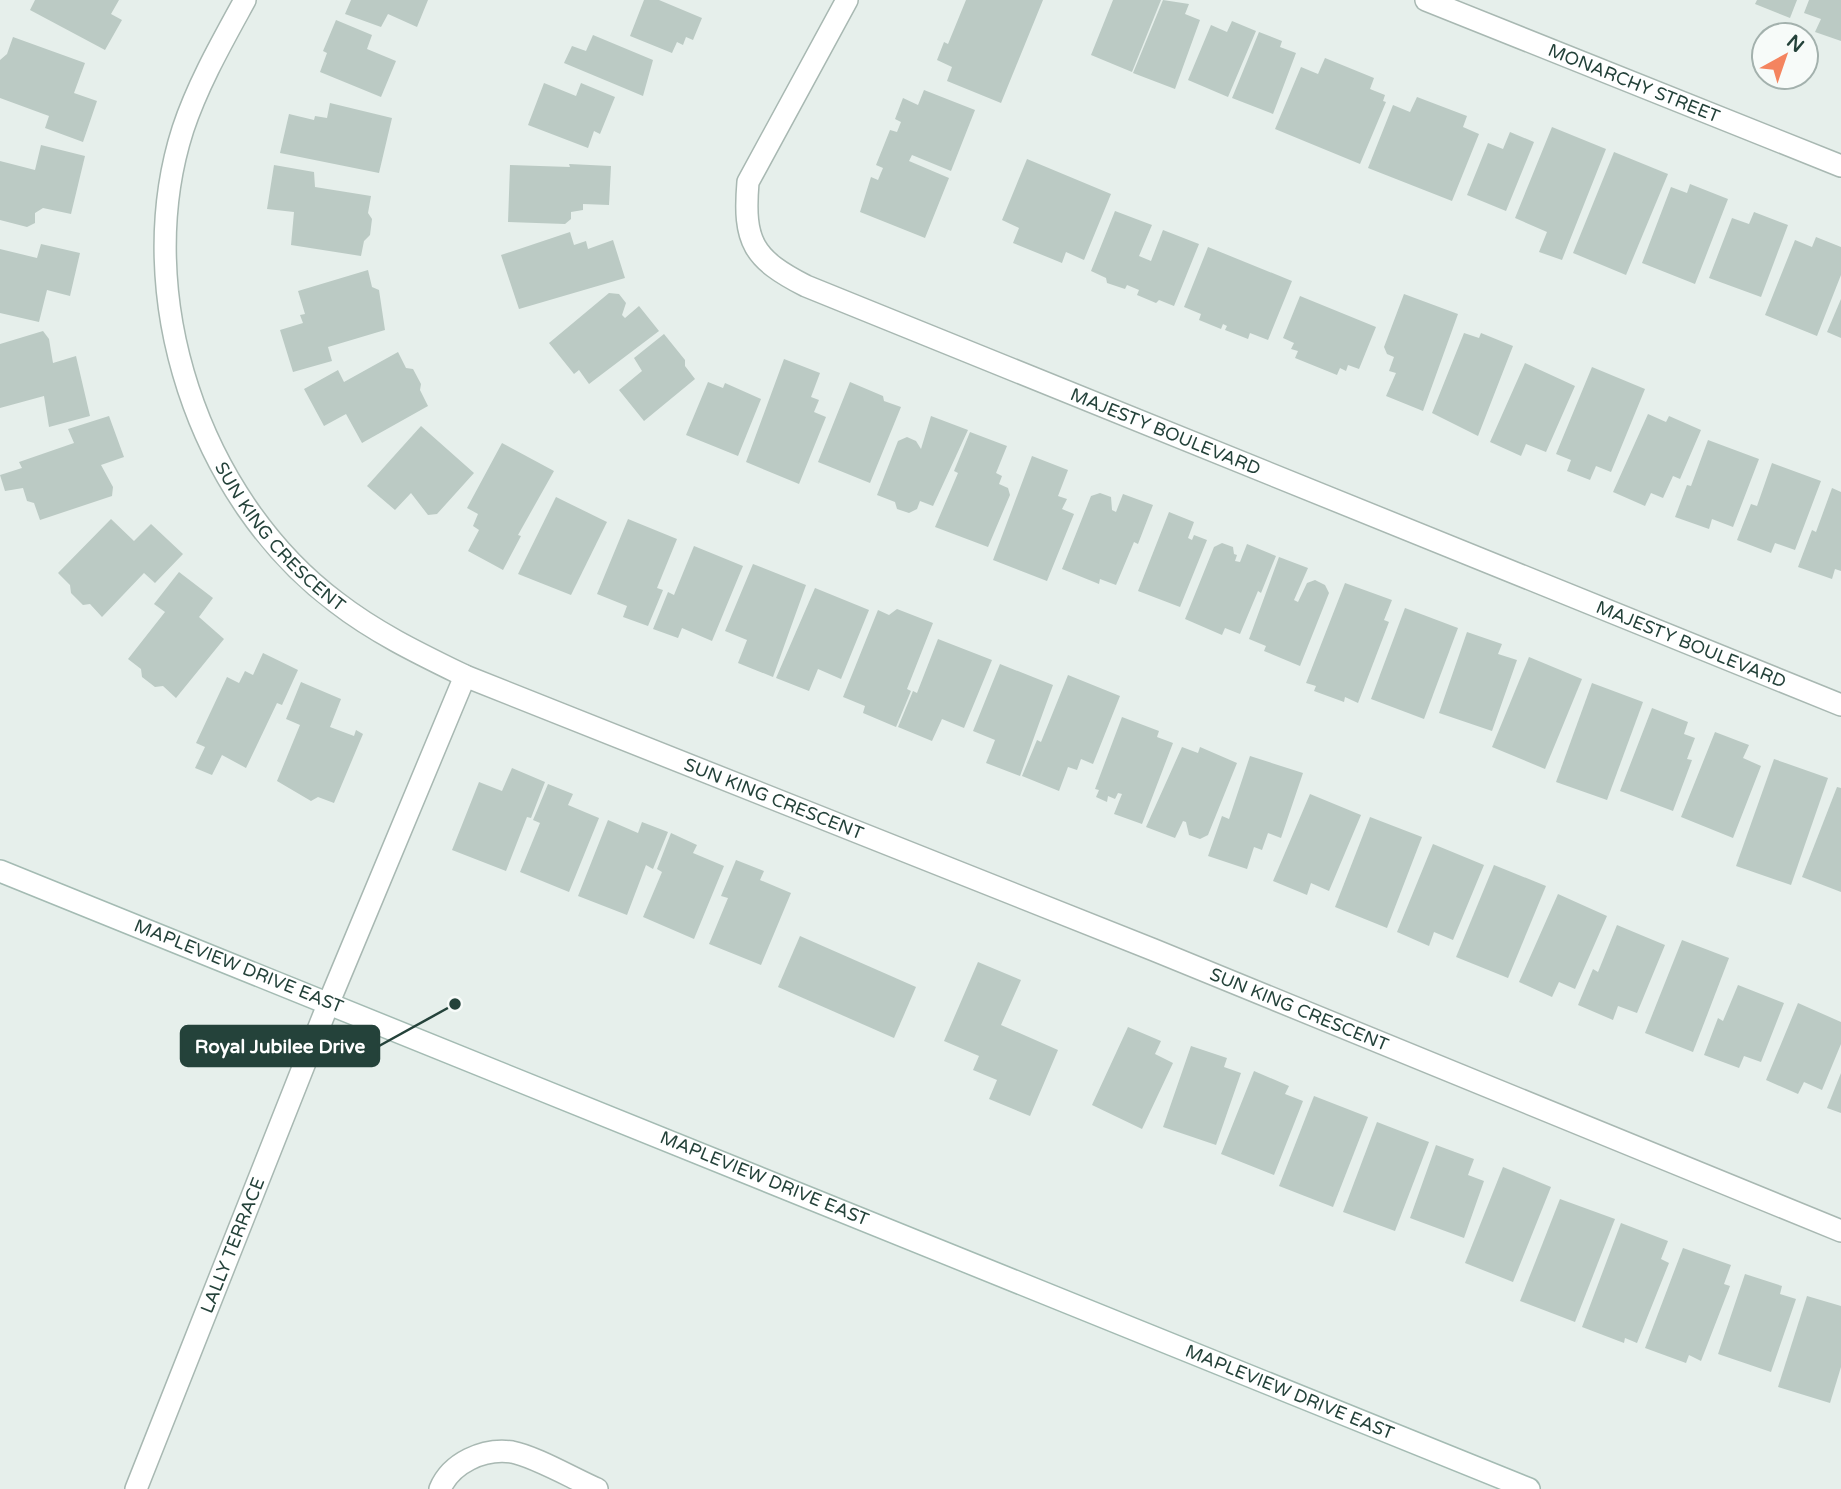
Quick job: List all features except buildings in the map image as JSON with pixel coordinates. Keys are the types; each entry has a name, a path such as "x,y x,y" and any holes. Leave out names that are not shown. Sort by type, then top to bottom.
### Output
{"street":[{"name":"SUN KING CRESCENT","path":"244,0 210,63 183,130 171,186 165,253 171,306 183,374 203,431 234,491 298,568 335,601 398,644 465,676 1154,950 1841,1231"},
{"name":"MAJESTY BOULEVARD","path":"847,0 748,182 746,213 752,244 773,269 806,286 1841,705"},
{"name":"MONARCHY STREET","path":"1426,0 1841,166"},
{"name":"LALLY TERRACE","path":"136,1489 329,1002 465,676"},
{"name":"MAPLEVIEW DRIVE EAST","path":"0,871 1529,1489"},
{"path":"440,1489 446,1475 467,1459 486,1453 512,1452 597,1489"}],"place":[{"name":"Royal Jubilee Drive","path":"455,1004"}]}
